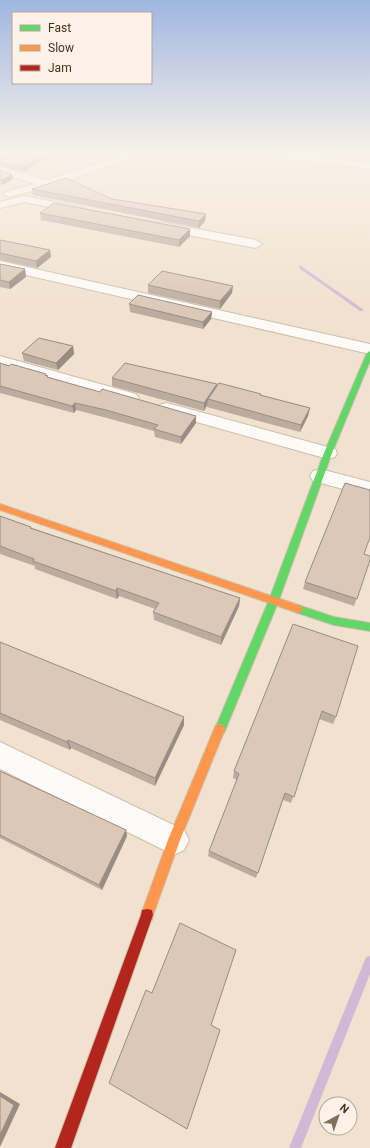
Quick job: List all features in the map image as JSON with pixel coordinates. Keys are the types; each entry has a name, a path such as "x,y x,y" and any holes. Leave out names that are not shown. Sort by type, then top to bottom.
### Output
{"street":[{"path":"61,207 93,213"},
{"path":"147,223 256,244"},
{"path":"0,265 370,349"},
{"path":"63,1148 174,840 274,600 328,453 370,353"},
{"path":"0,361 328,453"},
{"path":"320,476 370,489"},
{"path":"0,507 334,621 370,627"},
{"path":"0,755 174,840"}],"building":[{"path":"49,207 73,207 190,229 179,240 40,213"},
{"path":"124,207 159,207 206,214 199,221"},
{"path":"0,240 50,250 36,261 0,253"},
{"path":"0,264 25,269 9,282 0,280"},
{"path":"162,271 233,286 220,301 148,285"},
{"path":"138,295 212,312 203,322 129,304"},
{"path":"39,338 73,346 56,363 22,353"},
{"path":"0,363 9,366 11,364 46,374 45,375 48,376 47,377 100,392 102,389 196,416 181,437 154,429 158,425 106,410 75,403 72,406 0,386"},
{"path":"125,363 217,384 204,403 112,378"},
{"path":"219,383 310,408 301,425 208,399"},
{"path":"345,483 370,490 370,537 364,554 370,556 370,560 357,599 305,582"},
{"path":"0,516 31,527 30,528 240,598 221,637 153,612 159,603 117,588 116,591 33,561 34,559 0,546"},
{"path":"293,624 358,646 336,717 322,711 294,797 285,793 258,873 209,851 239,774 234,771"},
{"path":"0,642 184,717 155,778 68,740 67,742 0,713"},
{"path":"0,771 126,830 99,885 0,835"},
{"path":"180,923 236,950 211,1025 220,1030 187,1129 109,1083 146,990 152,993"},
{"path":"0,1096 14,1105 0,1135"}],"waterway":[{"path":"300,267 362,310"},
{"path":"295,1148 370,961"}],"traffic: fast":[{"path":"220,729 274,600 328,453 370,353"},
{"path":"298,609 334,621 370,627"}],"traffic: slow":[{"path":"0,507 298,609"},
{"path":"147,915 174,840 220,729"}],"traffic: jam":[{"path":"63,1148 147,915"}]}
